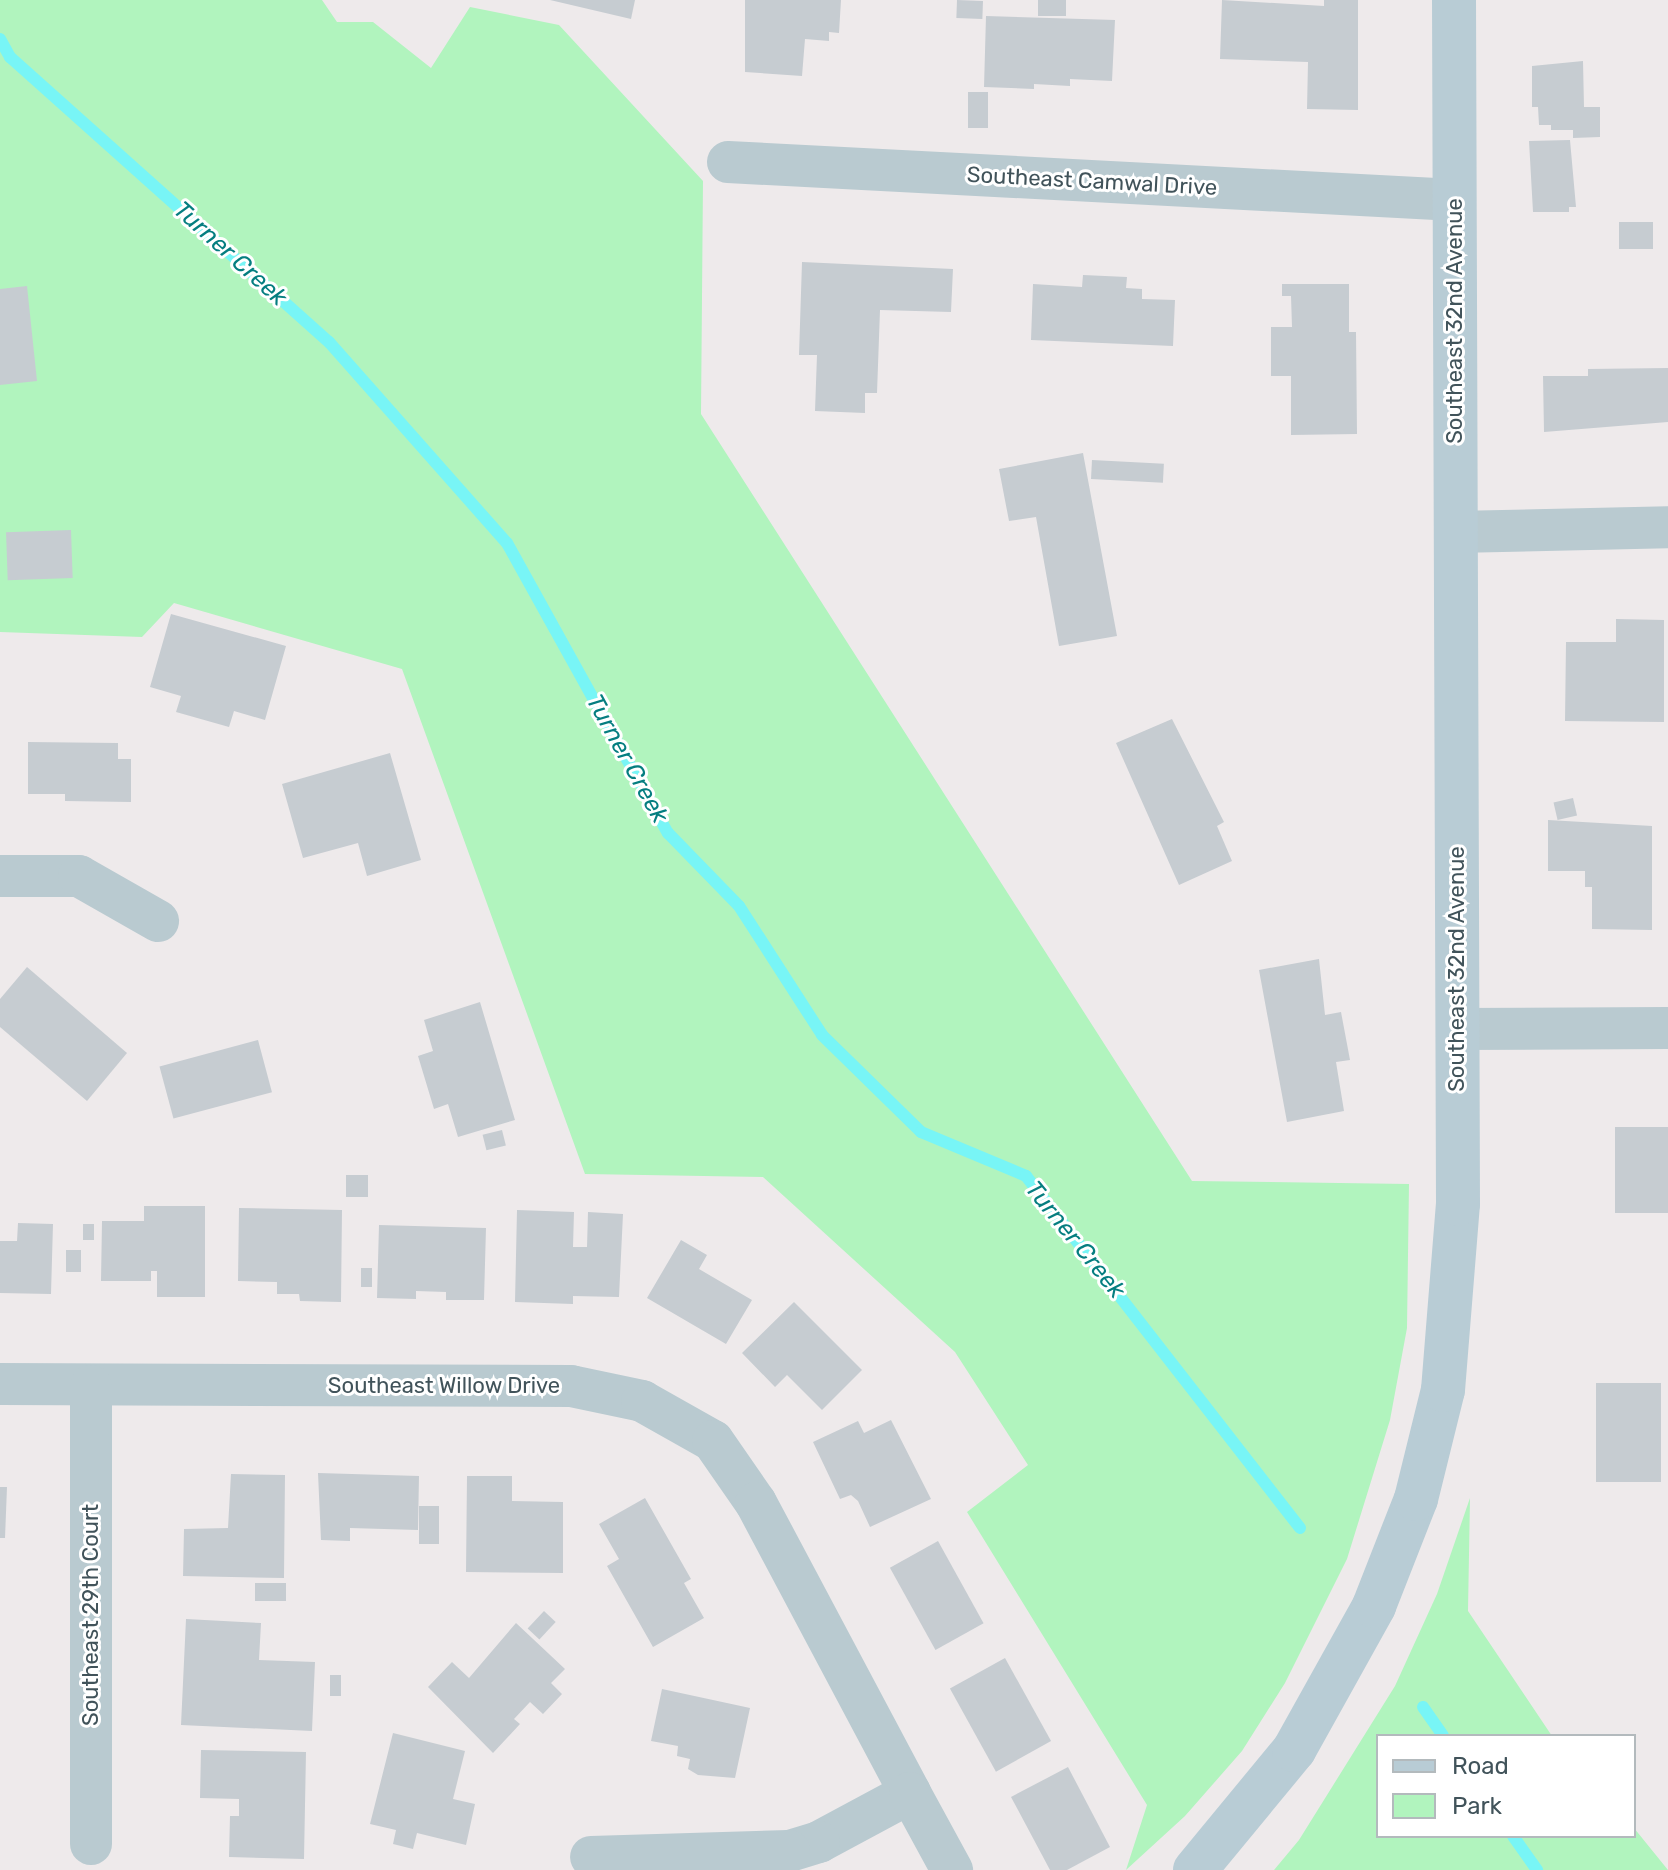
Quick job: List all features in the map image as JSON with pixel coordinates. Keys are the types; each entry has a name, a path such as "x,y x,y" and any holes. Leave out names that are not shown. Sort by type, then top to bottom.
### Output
{"main road":[{"name":"Southeast 32nd Avenue","path":"1195,1870 1234,1828 1323,1705 1398,1553 1416,1499 1450,1342 1458,1204 1454,0"}],"street":[{"name":"Southeast Camwal Drive","path":"728,162 1455,200"},
{"path":"1455,532 1668,527"},
{"path":"0,876 79,876 158,921"},
{"path":"1457,1029 1668,1028"},
{"name":"Southeast Willow Drive","path":"0,1384 571,1386 642,1401 713,1441 747,1491 952,1870"},
{"name":"Southeast 29th Court","path":"91,1386 91,1844"},
{"path":"591,1857 789,1851 819,1842 910,1793"}],"green space":[{"path":"0,0 322,0 337,22 373,22 431,68 470,7 559,25 703,181 701,414 1192,1181 1409,1184 1407,1328 1390,1420 1347,1559 1285,1683 1242,1751 1185,1816 1126,1870 1147,1805 967,1512 1028,1465 955,1352 763,1177 585,1174 402,669 174,603 142,637 0,632"},
{"path":"1470,1498 1468,1611 1551,1734 1376,1734 1376,1838 1636,1838 1636,1830 1668,1870 1274,1870 1299,1840 1395,1686 1437,1594"}],"building":[{"path":"550,0 635,0 631,19"},
{"path":"745,0 841,0 839,33 829,32 829,41 805,39 802,76 745,72"},
{"path":"957,0 983,1 982,19 956,18"},
{"path":"1038,0 1066,0 1066,16 1038,16"},
{"path":"1222,0 1324,6 1324,0 1358,0 1358,110 1307,109 1308,62 1220,59"},
{"path":"986,16 1115,20 1112,81 1070,79 1070,86 1034,84 1034,89 984,87"},
{"path":"1583,61 1584,107 1600,107 1600,137 1573,138 1573,130 1551,130 1551,125 1539,125 1538,107 1532,107 1532,66"},
{"path":"968,92 988,92 988,128 968,128"},
{"path":"1570,140 1576,207 1569,207 1569,212 1533,212 1529,141"},
{"path":"1619,222 1653,222 1653,249 1619,249"},
{"path":"802,262 953,269 951,312 880,310 877,393 865,393 865,413 815,411 817,355 799,355"},
{"path":"1083,275 1127,277 1126,288 1142,289 1142,299 1175,300 1173,346 1031,340 1033,284 1082,287"},
{"path":"1282,284 1349,284 1349,332 1356,332 1357,434 1291,435 1291,376 1271,376 1271,327 1292,327 1291,296 1282,296"},
{"path":"27,286 37,381 0,385 0,289"},
{"path":"1668,368 1668,422 1544,432 1543,376 1588,376 1588,369"},
{"path":"1083,453 1117,636 1059,646 1036,517 1009,521 999,469"},
{"path":"1092,460 1164,464 1163,483 1091,479"},
{"path":"71,530 73,578 8,580 6,532"},
{"path":"171,614 286,646 265,720 234,711 229,727 176,712 181,696 150,687"},
{"path":"1616,619 1664,620 1664,722 1565,721 1566,642 1616,642"},
{"path":"1172,719 1224,822 1217,826 1232,861 1179,885 1116,743"},
{"path":"28,742 118,743 118,759 131,759 131,802 65,801 65,794 28,794"},
{"path":"390,753 421,860 367,876 358,843 303,858 282,784"},
{"path":"1573,798 1577,816 1558,820 1554,802"},
{"path":"1548,820 1652,826 1652,930 1592,929 1592,887 1585,887 1585,871 1548,871"},
{"path":"1319,959 1325,1015 1341,1012 1350,1060 1336,1062 1344,1111 1287,1122 1259,970"},
{"path":"27,967 127,1053 87,1101 0,1027 0,999"},
{"path":"480,1002 515,1120 458,1137 448,1104 434,1109 418,1056 433,1051 424,1020"},
{"path":"258,1040 272,1092 173,1119 159,1066"},
{"path":"1615,1127 1668,1127 1668,1213 1615,1213"},
{"path":"502,1130 506,1146 486,1150 483,1135"},
{"path":"346,1175 368,1175 368,1197 346,1197"},
{"path":"144,1206 205,1206 205,1297 157,1297 157,1271 151,1271 151,1281 101,1281 102,1221 144,1221"},
{"path":"239,1208 342,1210 341,1302 300,1301 299,1294 277,1294 277,1282 238,1281"},
{"path":"517,1210 574,1212 573,1247 587,1247 588,1212 623,1214 619,1297 573,1296 573,1304 515,1302"},
{"path":"18,1223 53,1224 51,1294 0,1293 0,1241 17,1241"},
{"path":"83,1224 94,1224 94,1240 83,1240"},
{"path":"379,1225 486,1228 484,1300 446,1300 446,1292 416,1291 416,1299 377,1298"},
{"path":"681,1240 707,1255 699,1269 752,1300 726,1344 647,1298"},
{"path":"66,1250 81,1250 81,1272 66,1272"},
{"path":"361,1268 372,1268 372,1287 361,1287"},
{"path":"794,1302 862,1370 822,1410 787,1375 775,1387 742,1353"},
{"path":"1596,1383 1661,1383 1661,1482 1596,1482"},
{"path":"891,1420 931,1499 870,1527 858,1501 851,1495 840,1499 813,1442 858,1421 864,1433"},
{"path":"318,1473 419,1476 418,1530 350,1528 350,1541 321,1540"},
{"path":"231,1474 285,1475 284,1578 183,1576 184,1529 228,1528"},
{"path":"467,1476 512,1476 512,1501 563,1502 563,1573 466,1572"},
{"path":"0,1487 7,1487 5,1538 0,1538"},
{"path":"645,1498 691,1579 684,1583 704,1618 653,1647 607,1566 619,1559 599,1524"},
{"path":"419,1506 439,1506 439,1544 419,1544"},
{"path":"938,1541 984,1623 935,1650 890,1568"},
{"path":"255,1583 286,1583 286,1601 255,1601"},
{"path":"544,1611 556,1622 539,1639 528,1629"},
{"path":"186,1619 261,1623 259,1660 315,1662 312,1731 181,1725"},
{"path":"516,1623 565,1669 551,1683 562,1694 543,1714 530,1702 514,1719 520,1724 493,1753 428,1687 452,1662 469,1678"},
{"path":"1005,1658 1051,1741 996,1772 950,1689"},
{"path":"330,1675 341,1675 341,1696 330,1696"},
{"path":"662,1689 750,1708 735,1778 698,1775 688,1769 690,1759 677,1756 678,1746 651,1741"},
{"path":"393,1733 465,1751 453,1799 475,1804 466,1845 417,1833 413,1849 393,1844 396,1830 370,1824"},
{"path":"201,1750 306,1752 304,1859 229,1857 230,1816 239,1816 239,1799 200,1798"},
{"path":"1068,1767 1110,1847 1067,1870 1050,1870 1011,1797"}],"waterway":[{"name":"Turner Creek","path":"0,39 10,57 329,342 507,543 668,833 739,906 822,1035 921,1132 1026,1176 1300,1528"},
{"path":"1423,1707 1442,1734"},
{"name":"Turner Creek","path":"1514,1838 1537,1870"}]}
